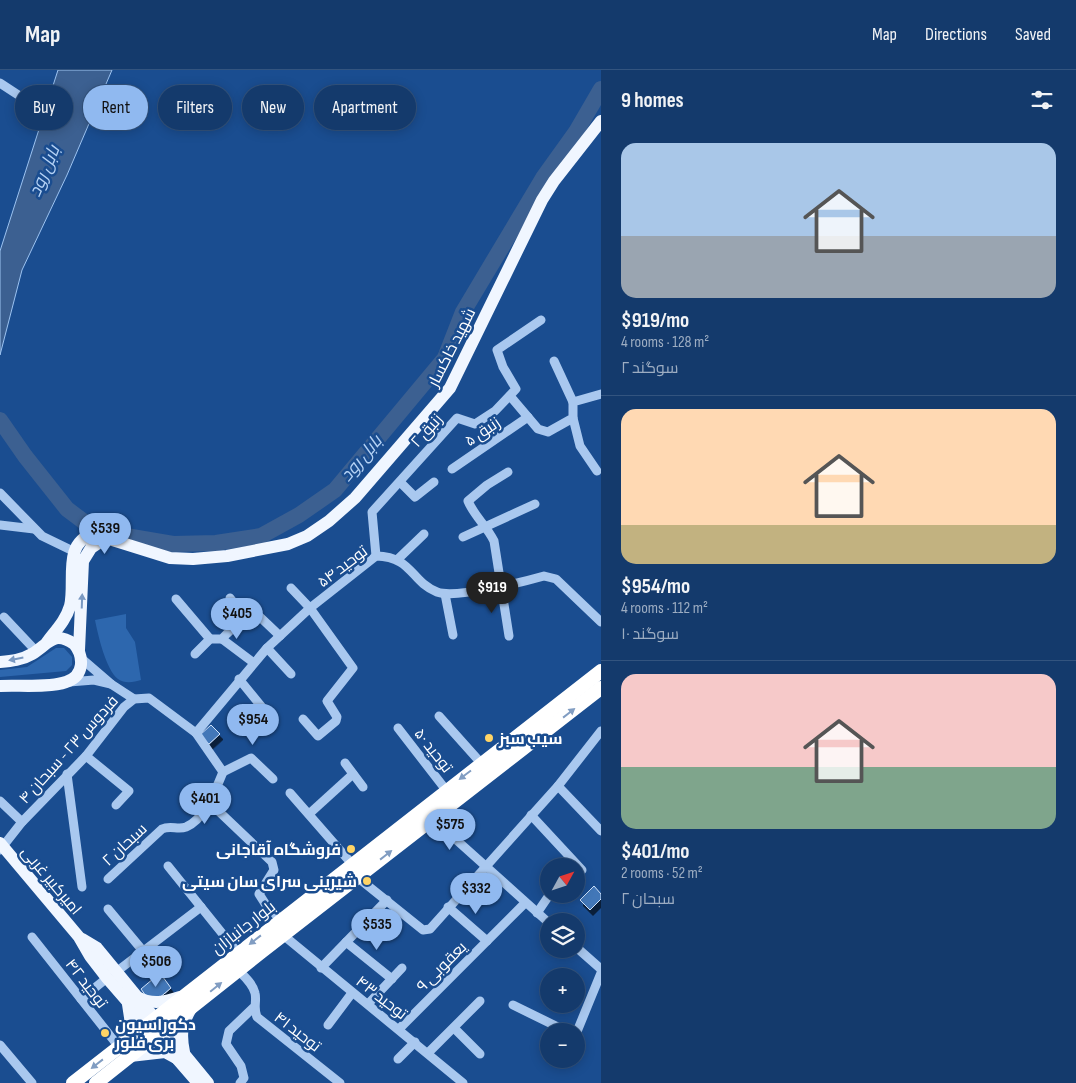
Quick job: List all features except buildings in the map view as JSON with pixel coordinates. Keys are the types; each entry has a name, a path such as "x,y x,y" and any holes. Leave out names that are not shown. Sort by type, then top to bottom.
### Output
{"highway":[{"name":"بلوار جانبازان","path":"96,1083 124,1049 151,1021 238,970 283,935 446,790 601,671"},
{"name":"بلوار جانبازان","path":"73,1083 124,1049 160,1032 189,1000 238,953 281,920 433,818 601,688"}],"main road":[{"name":"شهید خاکسار","path":"106,538 170,558 210,558 296,541 336,516 355,498 450,388 542,200 554,181 601,121"},
{"path":"0,662 21,659 36,651 47,642 64,619 70,606 73,551 87,536 93,534 106,538"},
{"path":"0,686 66,682 79,672 83,561 91,548 106,538"},
{"path":"47,642 60,638 68,640 81,654"},
{"name":"امیرکبیر غربی","path":"1,847 79,937 97,948 112,975 180,1056"},
{"path":"198,1083 180,1056 180,1034 189,1000 162,1003 132,999 132,1018 124,1049 165,1052 180,1056 208,1083"}],"street":[{"path":"0,83 15,93"},
{"path":"542,320 497,350 503,366 516,389 510,396 538,429 548,432 573,418"},
{"path":"554,361 573,402 573,418 580,446 597,471"},
{"path":"573,402 601,394"},
{"name":"زنبق ۲","path":"376,556 372,512 457,418 475,424 495,411 510,396"},
{"name":"زنبق ۵","path":"452,469 528,417"},
{"path":"508,472 487,485 468,501 473,513 487,527 494,541 509,636"},
{"path":"400,482 415,497 434,482"},
{"path":"0,493 42,536 73,551"},
{"path":"463,538 535,504"},
{"path":"0,526 34,529"},
{"path":"424,534 398,559 429,588 445,594 500,587 551,576 601,622"},
{"name":"توحید ۵۴","path":"196,733 239,679 267,648 310,608 376,556 398,559"},
{"path":"290,588 310,608 353,668 328,701 337,717 336,721 318,736 303,719"},
{"path":"445,594 453,635"},
{"path":"230,598 247,620"},
{"path":"176,599 210,639"},
{"path":"4,617 36,651"},
{"path":"222,639 232,627 247,620 260,618 280,636"},
{"path":"195,654 210,639 222,639 254,663"},
{"path":"267,648 291,674"},
{"path":"81,654 111,684 134,699"},
{"path":"239,679 270,717"},
{"path":"66,682 94,680 111,684"},
{"name":"فردوس ۲۳ - سبحان ۴","path":"1,847 22,822 86,756 124,707 134,699 149,698 196,733 223,772"},
{"path":"438,716 481,763"},
{"name":"توحید ۵۰","path":"398,728 446,790"},
{"path":"290,793 354,871 423,930 427,930 558,786 601,731"},
{"path":"86,756 129,790 116,805"},
{"path":"273,780 251,758 223,772 210,803 272,862 274,870 259,894 266,905 281,920"},
{"path":"345,763 363,787"},
{"path":"67,774 82,887"},
{"path":"309,814 353,774"},
{"path":"558,786 601,832"},
{"path":"0,801 22,822"},
{"name":"سبحان ۲","path":"108,880 162,829 169,826 185,827 210,803"},
{"path":"531,815 571,858"},
{"path":"433,818 484,867 540,916"},
{"path":"168,866 238,953"},
{"path":"322,968 386,900"},
{"name":"یعقوبی ۹","path":"400,1029 525,903"},
{"path":"537,913 544,903"},
{"path":"81,999 201,907"},
{"path":"448,907 488,941"},
{"path":"108,909 143,951"},
{"name":"توحید ۴۳","path":"283,935 400,1029 463,1083"},
{"name":"توحید ۴۲","path":"32,938 124,1049"},
{"path":"346,942 392,979"},
{"path":"585,955 601,969"},
{"path":"368,1004 402,968"},
{"name":"توحید ۴۱","path":"238,970 250,983 255,994 253,1008 256,1017 340,1083"},
{"path":"581,1023 601,973"},
{"path":"328,1025 352,992"},
{"path":"428,1054 480,1001"},
{"path":"513,1004 550,1023"},
{"path":"240,1083 244,1078 241,1066 226,1044 229,1031 253,1008"},
{"path":"454,1028 480,1054"},
{"path":"398,1059 415,1042"},
{"path":"0,1045 32,1083"}],"shaded area":[{"path":"126,614 126,628 135,642 141,680 130,682 118,679 110,668 103,652 95,620"},
{"path":"56,648 64,648 72,657 72,665 66,671 0,677 0,670 27,667"}],"water":[{"path":"58,70 112,70 106,85 83,85 83,130 86,130 22,270 0,355 0,251 39,130 73,130 73,85 53,85"}],"waterway":[{"name":"بابل رود","path":"0,420 25,456 67,509 87,524 126,536 173,544 216,543 261,536 299,515 335,490 445,358 463,312 543,178 576,132 601,89"}],"place":[{"name":"سیب سبز","path":"489,738"},
{"name":"فروشگاه آقاجانی","path":"351,849"},
{"name":"شیرینی سرای سان سیتی","path":"367,881"},
{"name":"دکوراسیون بری فلور","path":"105,1033"}]}
